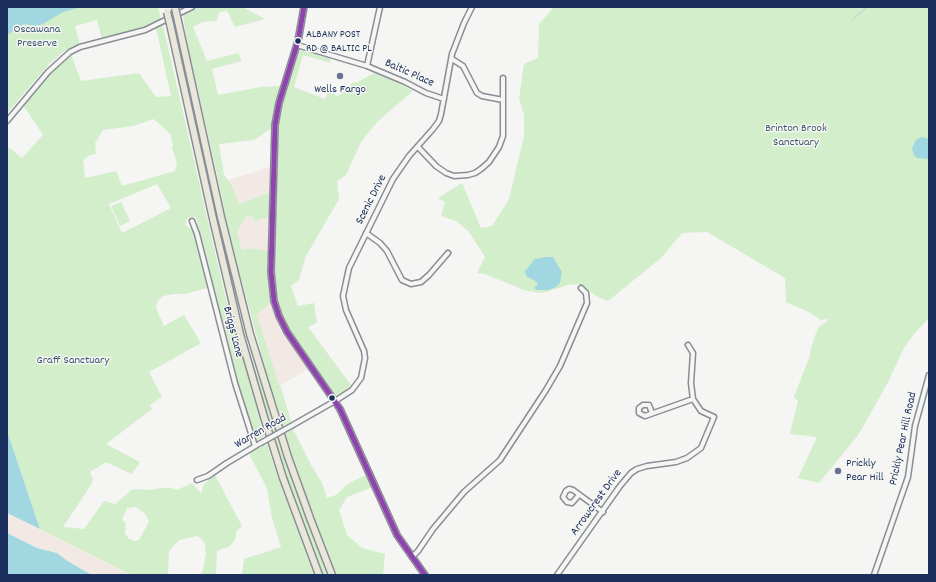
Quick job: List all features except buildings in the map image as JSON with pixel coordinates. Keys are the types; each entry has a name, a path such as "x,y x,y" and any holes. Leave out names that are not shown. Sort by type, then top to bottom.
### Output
{"highway":[{"path":"175,7 223,225 250,334 272,410 290,464 332,575"},
{"path":"166,9 216,231 246,355 283,478 319,575"}],"main road":[{"path":"304,7 297,45 279,103 275,125 271,286 277,311 287,332 335,401 352,433 397,535 425,575"}],"street":[{"path":"7,121 54,66 72,50 146,29 192,7"},
{"path":"367,66 380,7"},
{"name":"Scenic Drive","path":"335,401 352,390 360,378 364,368 364,351 346,310 343,296 349,268 393,179 409,156 439,121 452,54 472,7"},
{"name":"Baltic Place","path":"297,45 367,66 405,82 426,93 444,99"},
{"path":"452,59 463,66 477,93 482,96 503,100"},
{"path":"418,147 436,166 446,173 460,176 475,173 489,162 499,147 503,136 503,78"},
{"name":"Briggs Lane","path":"192,221 197,234 235,383 257,445"},
{"path":"366,233 380,243 387,251 402,280 412,284 421,282 429,276 448,253"},
{"path":"412,557 464,492 500,460 546,390 560,366 587,303 586,293 581,288"},
{"path":"652,413 693,399 692,353 688,345"},
{"name":"Prickly Pear Hill Road","path":"874,575 908,478 915,426 929,375"},
{"name":"Arrowcrest Drive","path":"557,575 620,486 631,473 637,469 647,466 676,462 693,455 701,448 714,417 702,411 693,399"},
{"name":"Warren Road","path":"197,480 208,476 257,445 335,401"},
{"path":"579,495 603,512"}],"shaded area":[{"path":"270,167 269,193 239,204 228,180"},
{"path":"246,216 252,217 255,221 269,217 268,251 251,248 242,250 237,232"},
{"path":"270,303 283,334 309,369 279,386 257,315"},
{"path":"7,513 132,575 92,575 69,562 57,553 37,548 7,533"}],"green space":[{"name":"Oscawana Preserve","path":"7,7 158,7 161,20 137,29 102,39 97,20 75,26 80,45 73,46 66,50 50,63 7,113"},
{"path":"197,7 242,7 265,19 235,27 227,11 220,12 216,21 203,22 193,27 207,61 238,53 242,61 212,69 218,95 261,87 280,86 274,111 272,128 254,140 219,144 224,175 231,184 239,204 269,193 269,217 255,221 252,217 246,216 237,232 242,250 251,248 268,251 270,303 257,315 291,421 283,426 269,383 228,229 187,41 183,15"},
{"name":"Brinton Brook Sanctuary","path":"554,7 929,7 929,318 914,334 904,348 888,382 859,434 819,483 798,478 817,437 790,434 798,401 794,397 810,355 816,333 819,327 829,319 821,320 809,312 786,302 785,278 707,232 682,233 661,258 608,301 600,298 578,284 568,285 539,293 524,290 485,274 477,273 485,257 469,232 456,221 441,216 445,202 438,198 462,183 481,228 492,226 509,199 524,136 524,115 519,99 524,64 538,58 539,24"},
{"name":"Graff Sanctuary","path":"163,25 224,291 264,436 257,441 253,435 229,355 196,217 190,217 187,219 186,225 194,230 207,288 185,294 163,296 157,302 156,308 164,326 184,315 201,343 149,372 162,397 150,405 152,409 106,444 140,462 132,474 106,462 90,472 93,479 91,485 63,527 84,529 104,501 115,504 133,489 152,490 172,488 177,490 192,483 201,493 204,484 215,475 242,526 236,532 236,538 230,546 217,551 216,575 200,575 203,570 206,554 205,543 198,536 179,540 169,551 168,573 171,575 132,575 40,529 7,431 7,146 22,158 43,135 23,105 71,54 81,81 139,73 156,97 171,96 156,28","holes":["154,119 170,134 173,145 172,148 177,163 175,171 122,186 116,171 85,178 83,160 90,155 96,154 95,143 103,130 133,126","157,184 171,208 122,233 109,204","136,507 145,514 149,522 139,540 134,541 128,538 125,533 126,523 122,520 127,508"]},
{"path":"302,50 329,58 331,63 303,55 294,87 325,99 327,93 330,91 333,91 336,97 347,90 352,83 358,82 374,73 413,91 377,122 361,142 346,175 337,181 339,199 306,256 299,280 291,286 298,306 314,303 317,323 308,327 351,385 335,396 282,318 277,303 274,285 277,137 280,112 299,51"},
{"path":"121,202 130,221 120,226 111,206"},
{"path":"248,352 250,352 298,494 330,575 321,575 284,473"},
{"path":"293,429 322,483 327,498 336,495 349,483 368,474 373,487 347,497 339,510 347,535 362,548 385,554 383,575 337,575 311,510 285,434"},
{"path":"267,444 314,575 242,575 244,559 281,547 272,518 267,488 250,456 250,453"}],"water":[{"path":"7,7 81,7 63,12 43,24 36,26 24,24 7,35"},
{"path":"922,137 929,139 929,159 917,158 913,152 912,148 916,140"},
{"path":"553,257 562,272 560,283 556,287 548,290 536,290 534,287 538,285 537,282 526,276 525,271 535,259"},
{"path":"7,431 40,529 7,513"},
{"path":"7,533 37,548 57,553 69,562 92,575 7,575"}],"waterway":[{"path":"853,19 867,7"}],"transit line":[{"path":"304,7 298,41 279,103 275,125 271,272 274,301 287,332 340,409 397,535 425,575"}],"place":[{"name":"ALBANY POST RD @ BALTIC PL","path":"298,41"},
{"name":"Wells Fargo","path":"340,76"},
{"name":"Prickly Pear Hill","path":"838,471"}]}
